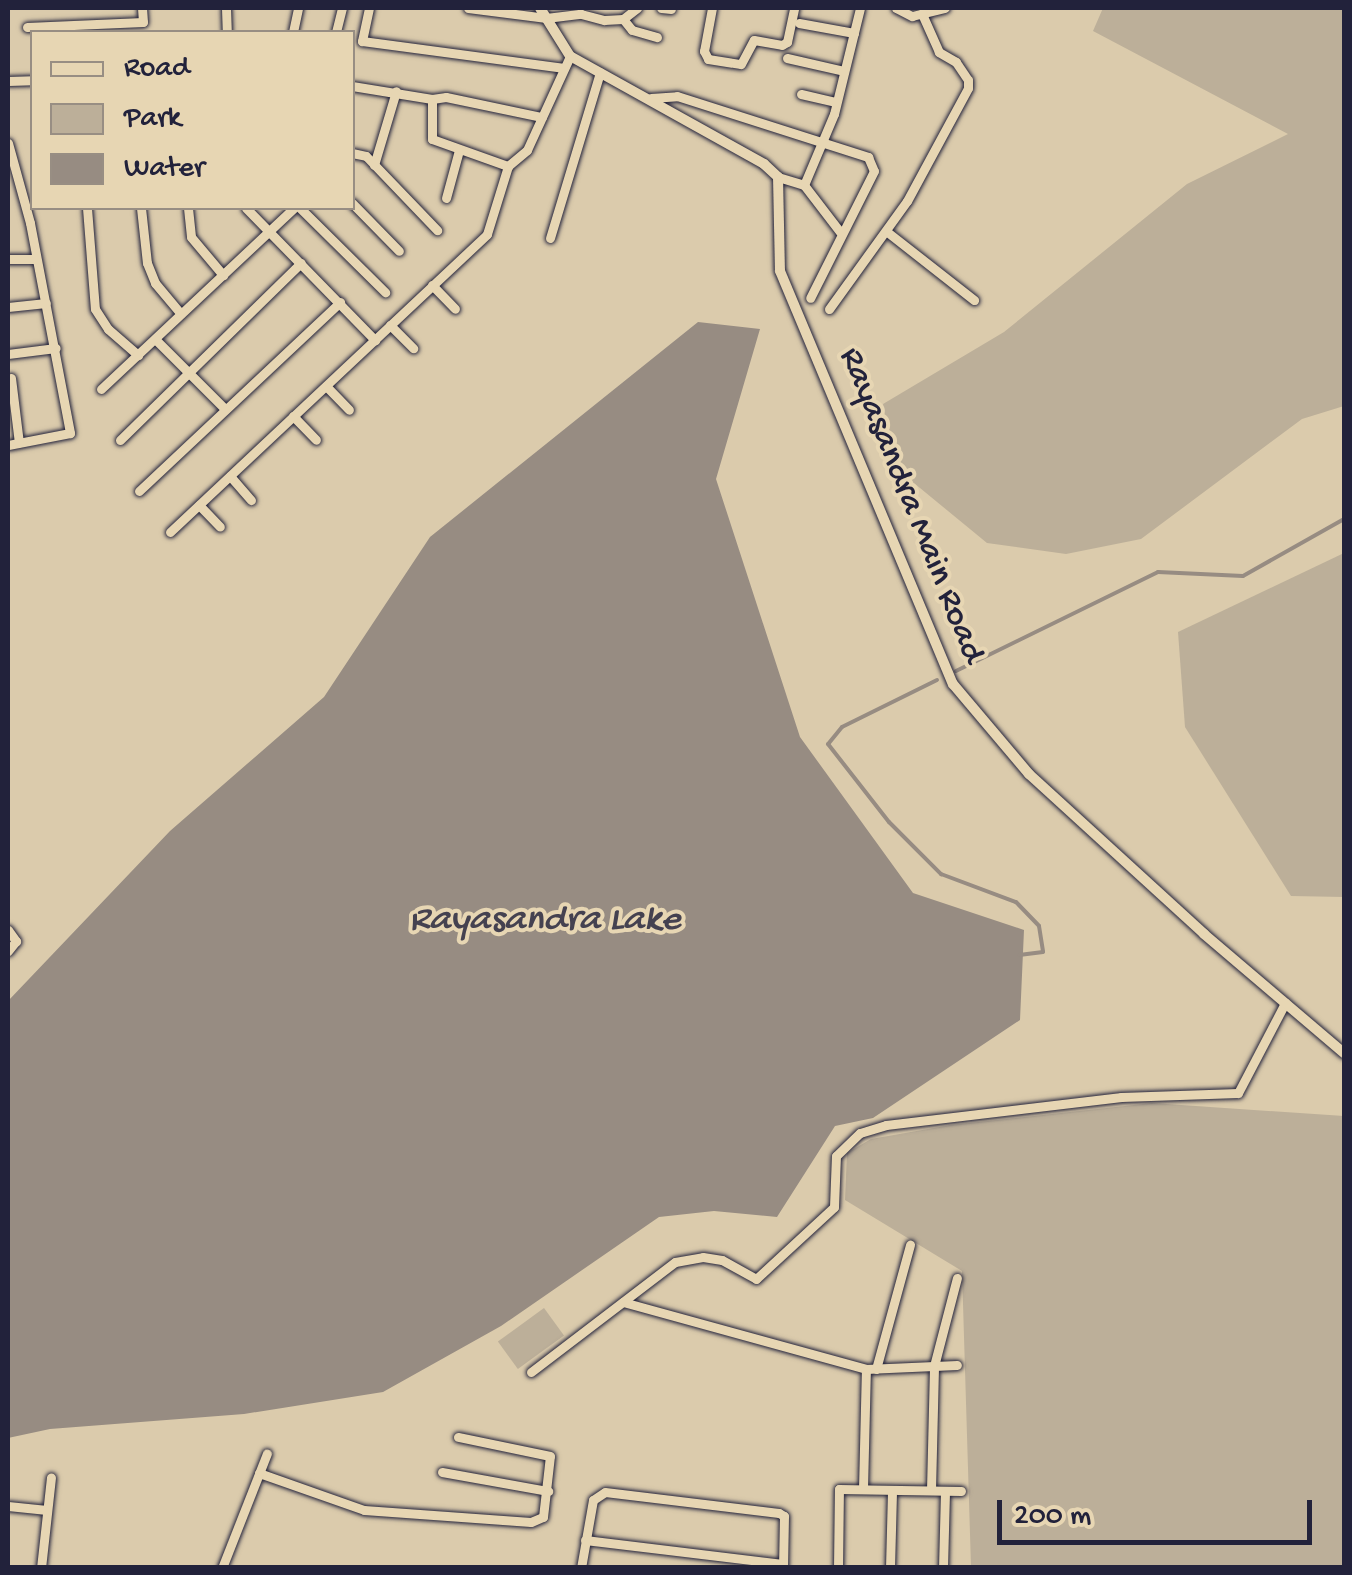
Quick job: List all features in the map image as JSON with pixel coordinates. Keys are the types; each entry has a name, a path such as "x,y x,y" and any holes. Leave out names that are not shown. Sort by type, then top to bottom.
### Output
{"street":[{"path":"27,27 143,27 142,8"},
{"path":"369,8 362,41 564,68"},
{"path":"468,8 576,14 604,20 623,18 637,8"},
{"path":"712,8 704,51 708,59 741,64 754,40 782,45 787,42 794,8"},
{"path":"804,185 836,102 860,8"},
{"path":"896,8 912,16 944,8"},
{"path":"543,13 570,56 651,98 764,164 778,177 804,185 840,232"},
{"path":"829,309 886,231 968,88 968,80 956,62 939,52 922,14"},
{"path":"623,18 632,30 658,37"},
{"path":"799,23 854,33"},
{"path":"630,43 632,30"},
{"path":"170,532 487,234 508,166 527,150 570,56"},
{"path":"787,58 844,71"},
{"path":"550,238 600,72"},
{"path":"355,86 432,100 446,97 542,117"},
{"path":"374,164 396,92"},
{"path":"801,94 836,102"},
{"path":"651,98 677,96 854,150 874,166 810,298"},
{"path":"432,100 432,138 508,166"},
{"path":"8,143 56,348 70,433 8,446"},
{"path":"446,198 459,150"},
{"path":"355,152 360,151 374,164 436,230"},
{"name":"Rayasandra Main Road","path":"778,177 780,270 942,667 994,738 1030,774 1344,1053"},
{"path":"355,206 399,252"},
{"path":"87,210 96,309 108,328 138,355"},
{"path":"140,210 147,263 155,283 181,314"},
{"path":"188,210 191,238 223,275"},
{"path":"248,210 375,340"},
{"path":"102,389 295,210"},
{"path":"299,210 385,292"},
{"path":"886,231 974,300"},
{"path":"8,259 35,259"},
{"path":"120,440 301,263"},
{"path":"432,286 454,310"},
{"path":"138,491 340,302"},
{"path":"8,308 46,303"},
{"path":"390,326 412,348"},
{"path":"155,339 226,409"},
{"path":"8,354 56,348"},
{"path":"11,378 19,443"},
{"path":"326,386 349,410"},
{"path":"293,416 316,440"},
{"path":"230,476 251,500"},
{"path":"198,506 220,528"},
{"path":"8,930 16,940 8,950"},
{"path":"531,1372 676,1262 694,1258 722,1260 756,1279 834,1208 836,1156 868,1129 1122,1097 1238,1093 1285,1003"},
{"path":"864,1489 871,1369 910,1245"},
{"path":"932,1490 934,1366 957,1278"},
{"path":"623,1302 871,1369 957,1365"},
{"path":"260,1473 364,1510 531,1522 544,1517 551,1464 545,1452 458,1437"},
{"path":"222,1568 268,1452"},
{"path":"442,1472 548,1491"},
{"path":"41,1568 51,1478"},
{"path":"838,1568 840,1488 961,1491"},
{"path":"890,1568 892,1490"},
{"path":"944,1491 944,1568"},
{"path":"581,1568 585,1540 593,1500 605,1492 784,1516 783,1566 585,1540"},
{"path":"8,1506 47,1510"}],"green space":[{"path":"1103,8 1344,8 1344,406 1302,419 1141,539 1066,554 987,543 892,465 883,404 1004,332 1187,184 1288,134 1093,31"},
{"path":"1344,553 1344,897 1291,896 1185,727 1178,632"},
{"path":"1152,1103 1344,1116 1344,1567 971,1567 962,1271 845,1200 847,1153 871,1139 951,1125"},
{"path":"544,1308 564,1336 518,1369 498,1342"}],"water":[{"name":"Rayasandra Lake","path":"698,322 760,329 716,479 800,737 913,893 1024,930 1020,1020 873,1118 835,1126 777,1217 714,1211 659,1217 501,1326 383,1392 244,1414 50,1429 8,1438 8,1001 170,831 324,697 430,537"}],"waterway":[{"path":"956,671 1158,572 1243,576 1344,519"},
{"path":"937,680 842,727 828,744 889,822 941,874 1016,902 1039,926 1043,952 1019,955"}]}
